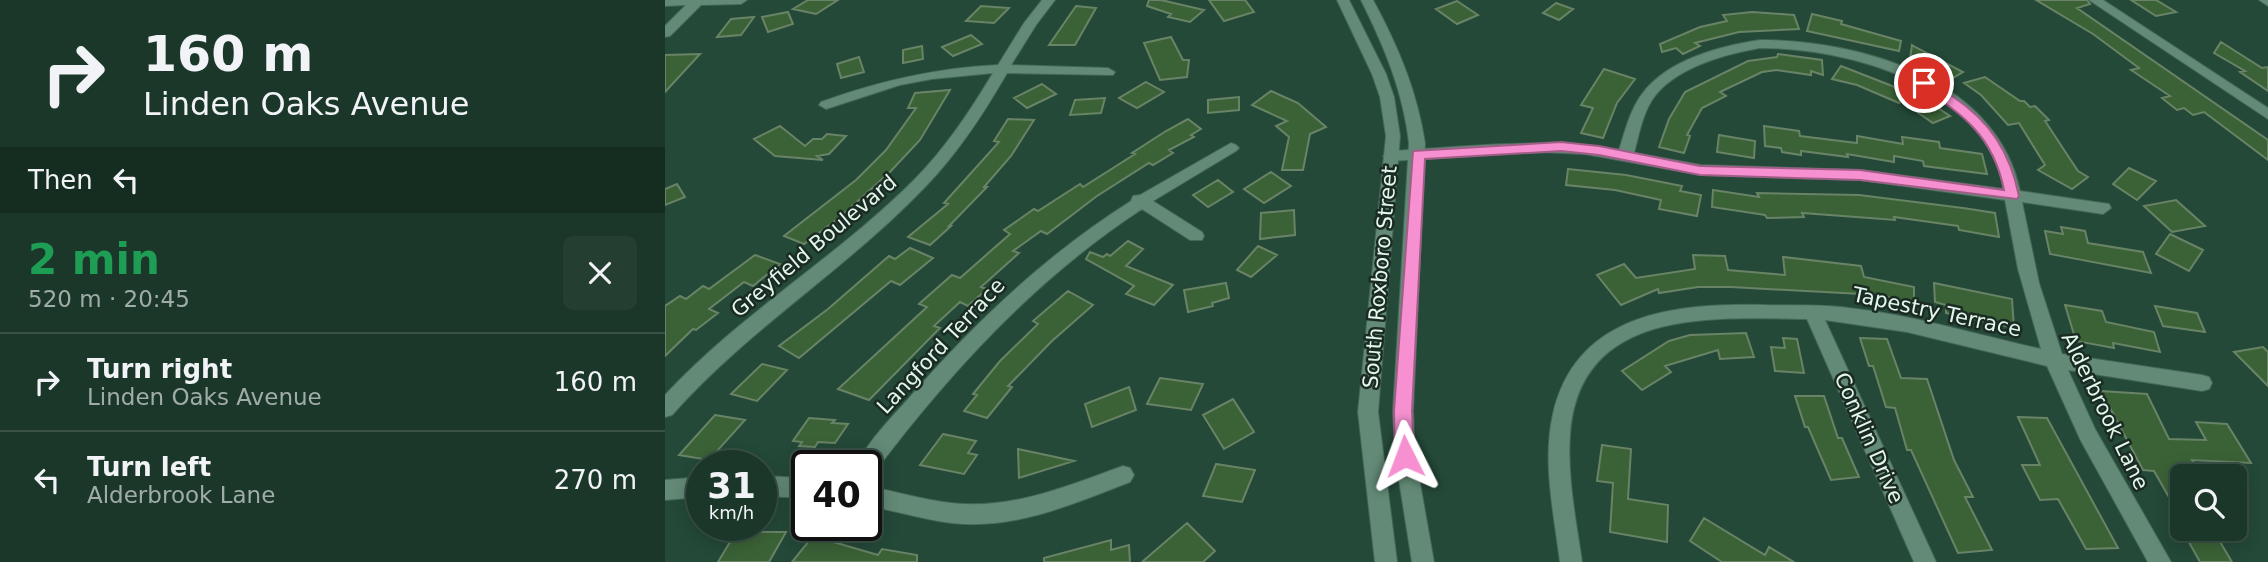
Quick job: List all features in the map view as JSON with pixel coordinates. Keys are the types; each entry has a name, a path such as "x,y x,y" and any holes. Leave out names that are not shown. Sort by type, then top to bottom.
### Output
{"street":[{"path":"665,2 741,0"},
{"name":"Greyfield Boulevard","path":"665,409 744,332 898,206 954,144 1023,32 1049,0"},
{"name":"South Roxboro Street","path":"1343,0 1387,97 1392,136 1368,412 1386,562"},
{"name":"South Roxboro Street","path":"1367,0 1398,62 1408,89 1418,155 1403,411 1405,456 1423,562"},
{"path":"2095,0 2268,115"},
{"path":"665,33 698,1"},
{"name":"Alderbrook Lane","path":"1625,156 1647,96 1665,79 1733,48 1785,43 1844,53 1889,68 1948,97 1980,124 1995,144 2007,169 2031,290 2054,360 2101,458 2160,562"},
{"path":"826,105 857,92 942,72 1003,67 1108,72"},
{"path":"1391,156 1561,147 1700,170 1860,175 2102,208"},
{"name":"Langford Terrace","path":"879,450 928,388 997,314 1067,253 1139,201 1231,148"},
{"path":"1139,201 1196,236"},
{"name":"Tapestry Terrace","path":"1571,562 1560,458 1561,419 1577,377 1592,357 1611,340 1638,325 1681,312 1708,310 1859,316 2054,360 2202,383"},
{"name":"Conklin Drive","path":"1813,313 1925,562"},
{"path":"882,499 950,513 981,515 1035,508 1123,475"},
{"path":"665,490 686,488"}],"building":[{"path":"808,0 838,0 816,14 793,9"},
{"path":"1149,0 1161,0 1204,10 1190,22 1168,17 1171,14 1147,6"},
{"path":"1209,0 1245,0 1254,12 1224,21"},
{"path":"2036,0 2087,0 2090,4 2077,8 2268,140 2268,160 2204,112 2193,115 2184,108 2177,110 2162,98 2170,96 2131,70 2139,68 2093,34"},
{"path":"2131,0 2156,0 2176,12 2156,16"},
{"path":"1457,1 1478,15 1457,24 1436,9"},
{"path":"1556,3 1573,9 1559,20 1543,13"},
{"path":"981,6 1009,8 994,23 966,21"},
{"path":"1076,6 1096,8 1075,45 1049,45"},
{"path":"788,12 793,24 768,32 762,17"},
{"path":"1752,12 1794,15 1799,29 1739,32 1695,43 1700,46 1683,54 1676,48 1662,52 1660,44 1700,27 1727,21 1723,15"},
{"path":"1812,14 1901,41 1899,51 1807,31"},
{"path":"754,17 741,35 717,37 731,19"},
{"path":"971,35 982,44 953,56 942,47"},
{"path":"1171,37 1183,60 1189,60 1187,77 1160,80 1144,43"},
{"path":"2221,42 2262,68 2268,67 2268,91 2240,72 2245,71 2214,53"},
{"path":"1912,45 1963,72 1951,79 1910,59"},
{"path":"922,46 923,59 903,63 903,50"},
{"path":"700,54 665,92 665,55"},
{"path":"1778,54 1822,60 1823,75 1811,71 1811,75 1777,70 1762,72 1720,92 1726,96 1702,108 1687,135 1690,136 1684,153 1659,147 1669,119 1685,92 1748,61 1777,57"},
{"path":"859,57 864,72 841,78 837,64"},
{"path":"1841,66 1923,98 1950,116 1933,123 1901,101 1899,103 1857,85 1832,79"},
{"path":"1604,69 1635,79 1617,103 1603,138 1581,133 1593,108 1581,105"},
{"path":"1985,77 2030,107 2035,106 2049,120 2045,121 2078,171 2088,177 2072,189 2038,170 2045,165 2019,123 2008,125 1981,95 1964,83"},
{"path":"1146,82 1164,92 1137,108 1119,98"},
{"path":"1042,84 1056,94 1027,108 1014,98"},
{"path":"950,90 920,140 889,173 840,217 804,244 784,236 856,180 886,150 916,108 908,108 915,93"},
{"path":"1271,91 1298,103 1326,127 1310,134 1303,170 1282,170 1289,137 1276,126 1287,121 1252,105"},
{"path":"1239,97 1239,110 1208,113 1208,100"},
{"path":"1105,98 1101,113 1070,115 1075,100"},
{"path":"1008,119 1034,120 1011,156 984,187 987,187 930,245 908,237 948,204 944,203 999,142 994,141"},
{"path":"1188,119 1201,129 1191,135 1194,137 1169,150 1173,153 1153,165 1149,163 1097,196 1047,234 1041,231 1013,251 1019,253 981,287 987,289 968,306 960,302 934,326 940,328 869,400 838,389 927,307 919,304 952,275 960,278 1010,234 1004,230 1034,209 1038,211 1080,184 1083,187"},
{"path":"780,126 805,146 813,139 822,139 827,134 846,136 829,154 817,156 823,160 775,156 754,139"},
{"path":"1764,126 1799,131 1800,136 1857,143 1857,136 1903,144 1902,137 1939,142 1940,148 1982,154 1987,174 1924,166 1923,161 1894,156 1894,162 1847,154 1848,157 1801,151 1801,155 1782,152 1781,148 1765,146"},
{"path":"1719,135 1755,141 1754,158 1717,152"},
{"path":"2129,168 2156,181 2137,200 2113,184"},
{"path":"1568,169 1626,175 1682,186 1680,191 1701,195 1697,216 1659,209 1661,200 1615,190 1566,185"},
{"path":"1271,172 1291,186 1264,203 1244,189"},
{"path":"1218,180 1233,192 1208,207 1193,195"},
{"path":"677,184 685,197 665,205 665,189"},
{"path":"1713,190 1759,197 1757,193 1859,195 1995,213 1999,237 1959,230 1958,226 1894,217 1895,220 1802,213 1804,217 1767,218 1765,215 1712,207"},
{"path":"2176,200 2205,226 2172,232 2144,206"},
{"path":"1294,210 1295,235 1260,239 1261,213"},
{"path":"2061,227 2085,231 2088,243 2143,252 2151,273 2050,254 2045,231 2063,234"},
{"path":"2170,234 2203,250 2189,271 2156,254"},
{"path":"1128,241 1143,249 1126,266 1173,285 1154,305 1126,294 1134,286 1086,259 1090,252 1103,257 1107,254 1110,256"},
{"path":"1258,246 1277,255 1251,277 1237,270"},
{"path":"910,248 933,258 900,285 891,281 799,358 779,346 828,309 889,256 895,259"},
{"path":"755,255 780,264 753,286 744,282 709,309 718,313 696,330 693,329 665,356 665,306 680,296 686,299 703,286 709,289"},
{"path":"1693,255 1725,256 1728,270 1785,275 1783,257 1861,266 1864,277 1914,287 1914,304 1880,295 1698,287 1659,293 1658,289 1621,305 1597,275 1624,264 1636,278 1695,269"},
{"path":"1226,283 1229,298 1212,303 1213,306 1188,312 1184,290"},
{"path":"1934,283 2012,299 2014,328 1946,313 1946,305 1935,302"},
{"path":"1068,291 1093,305 1052,341 1008,386 1012,387 987,418 964,411 977,395 973,394 1000,361 1038,324 1033,321"},
{"path":"2065,305 2102,311 2106,322 2154,332 2160,352 2113,343 2114,348 2076,341"},
{"path":"2155,306 2197,313 2205,332 2163,326"},
{"path":"1746,333 1754,357 1720,359 1718,350 1665,366 1671,372 1642,390 1622,371 1669,341 1690,335"},
{"path":"1783,338 1797,339 1804,373 1775,371 1771,347 1785,348"},
{"path":"1860,338 1887,339 1901,378 1927,379 1954,460 1973,497 1965,497 1992,550 1958,553 1911,450 1907,450 1895,408 1886,407 1873,366 1869,366"},
{"path":"2263,347 2268,352 2268,386 2234,352"},
{"path":"762,364 787,370 757,401 731,394"},
{"path":"1160,378 1203,384 1191,410 1147,404"},
{"path":"1129,387 1136,410 1092,427 1085,404"},
{"path":"2101,391 2147,394 2169,439 2206,440 2196,422 2227,424 2251,463 2192,460 2194,464 2170,464 2170,499 2154,471 2143,470"},
{"path":"1795,396 1824,396 1838,438 1842,438 1859,477 1831,480 1808,427 1805,427"},
{"path":"1233,399 1254,432 1224,449 1203,415"},
{"path":"715,415 745,420 718,450 686,450 686,456 679,455"},
{"path":"2018,417 2047,418 2118,548 2086,549 2058,499 2040,500 2022,465 2040,465"},
{"path":"809,418 848,424 835,443 818,442 815,447 799,446 802,442 793,441"},
{"path":"943,434 976,441 968,453 977,455 964,474 920,465"},
{"path":"1602,445 1631,449 1628,499 1668,505 1667,542 1610,532 1613,483 1597,481"},
{"path":"1018,449 1074,461 1019,478"},
{"path":"1216,464 1255,470 1242,502 1203,496"},
{"path":"1704,518 1765,555 1769,547 1794,562 1722,562 1690,541"},
{"path":"1187,523 1215,551 1203,562 1142,562"},
{"path":"777,532 786,532 769,562 718,562 731,541 777,541"},
{"path":"1111,540 1111,550 1129,545 1130,562 1044,562 1044,558"},
{"path":"809,541 830,541 878,555 882,549 917,555 917,562 792,562"},
{"path":"2188,541 2220,541 2232,562 2200,562"}],"route":[{"path":"1405,456 1403,411 1418,155 1561,147 1599,150 1700,170 1860,175 2012,196 2007,169 1990,136 1965,110 1924,83"}]}
